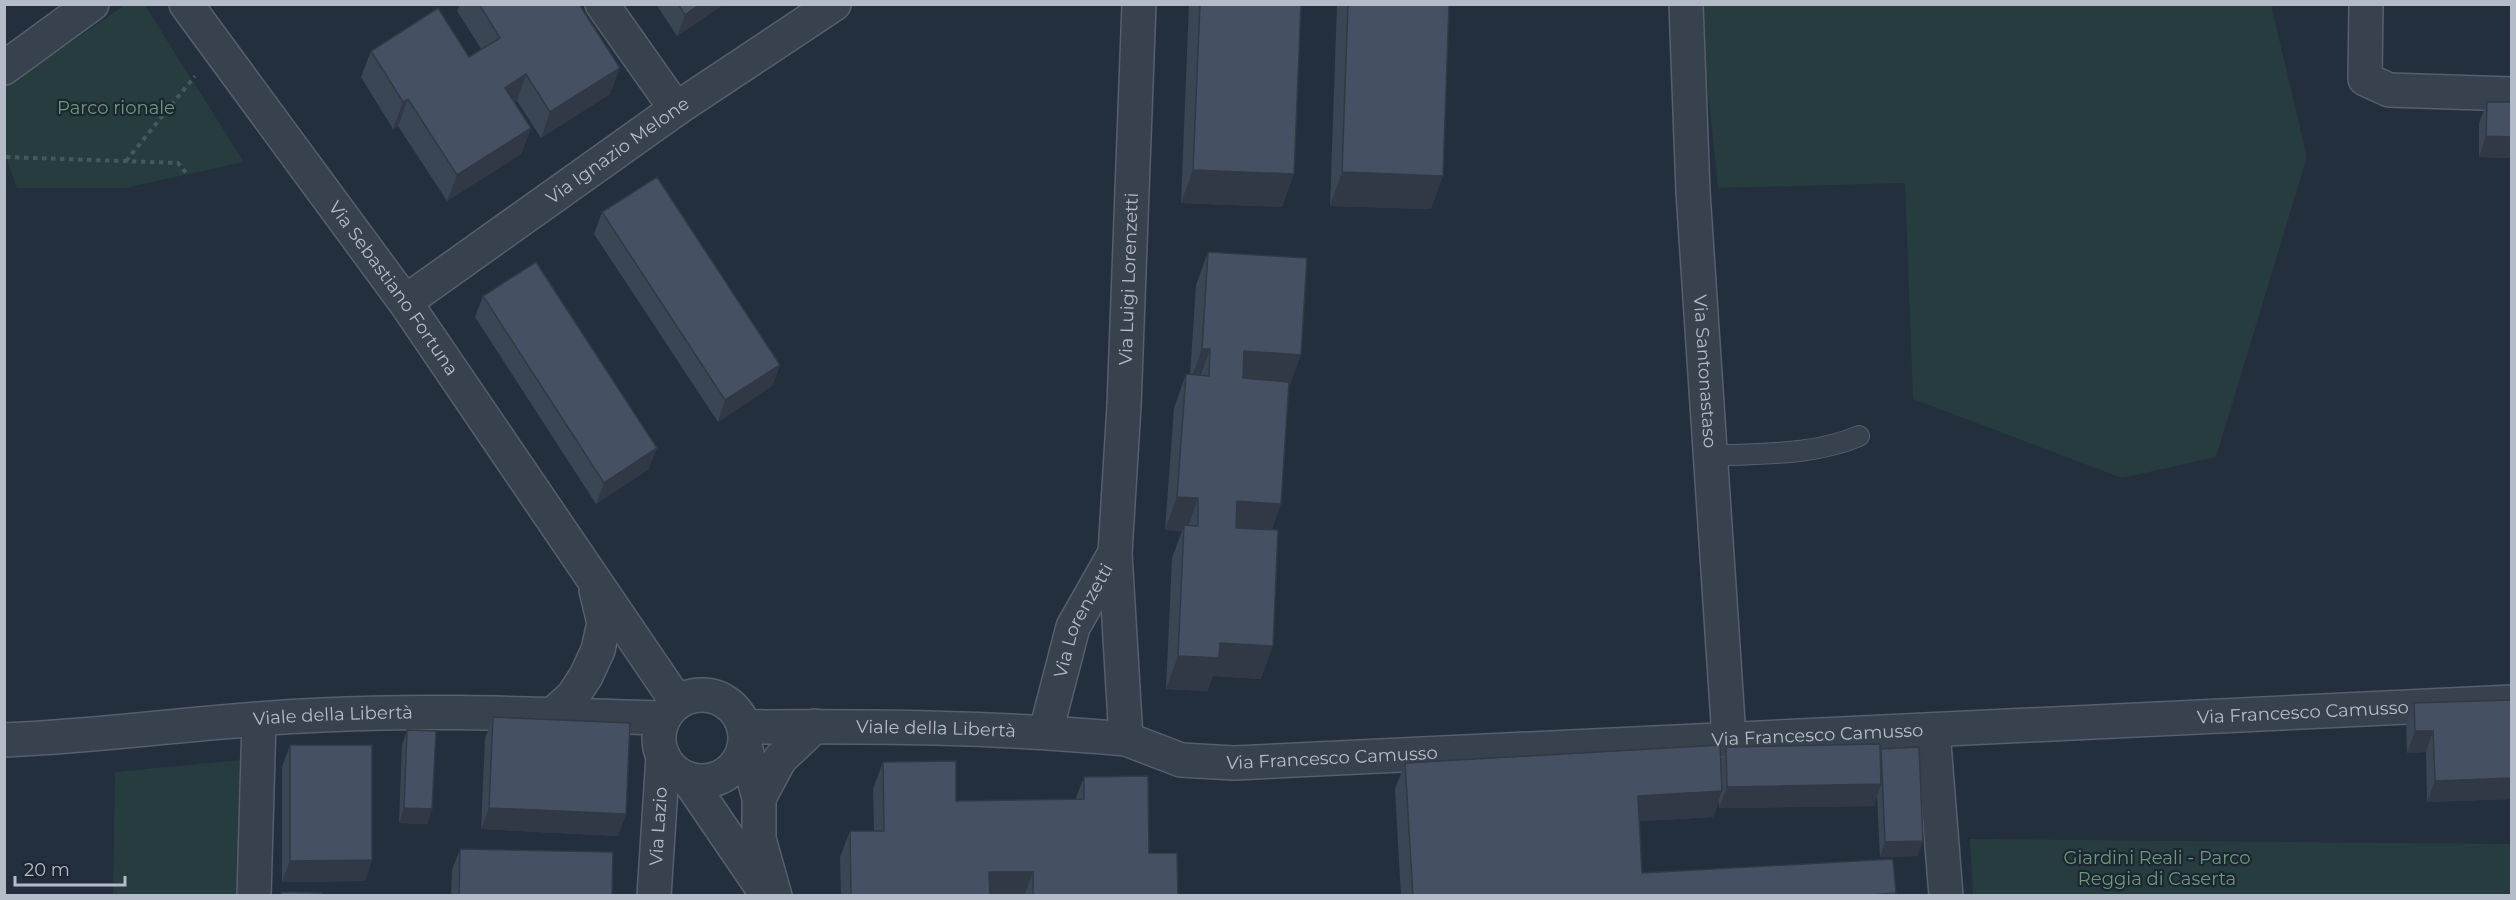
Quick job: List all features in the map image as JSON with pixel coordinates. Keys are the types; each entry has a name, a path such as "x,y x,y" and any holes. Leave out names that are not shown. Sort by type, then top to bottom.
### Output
{"street":[{"path":"4,68 92,4"},
{"name":"Via Sebastiano Fortuna","path":"186,4 405,302 593,579 670,710"},
{"path":"602,4 676,109"},
{"name":"Via Ignazio Melone","path":"405,302 676,109 834,4"},
{"name":"Via Luigi Lorenzetti","path":"1115,553 1124,406 1139,4"},
{"name":"Via Santonastaso","path":"1686,4 1693,192 1729,738"},
{"path":"2366,4 2365,79 2390,90 2511,94"},
{"name":"Via Lorenzetti","path":"1046,731 1073,627 1115,553"},
{"name":"Via Lorenzetti","path":"1115,553 1126,739"},
{"name":"Via Sebastiano Fortuna","path":"552,715 573,696 586,676 598,650 604,623 593,579"},
{"name":"Viale della Libertà","path":"4,740 60,738 320,715 416,712 552,715 670,710 689,696 703,694 717,697 739,714 745,736 814,726 1046,731 1126,739"},
{"name":"Via Francesco Camusso","path":"1126,739 1181,760 1234,764 1729,738 1933,731 2511,702"},
{"path":"670,710 659,730 659,744 663,756 669,766 688,779 768,896"},
{"path":"254,896 259,720"},
{"path":"759,798 780,759 814,726"},
{"path":"1933,731 1946,896"},
{"path":"688,779 703,781 718,778 730,771 740,760 745,736"},
{"path":"745,736 759,798 759,839 775,896"},
{"name":"Via Lazio","path":"654,896 663,756"}],"lane":[{"path":"1709,456 1838,446 1859,436"}],"path":[{"path":"125,162 218,48"},
{"path":"6,157 178,164 187,174"}],"green space":[{"name":"Parco rionale","path":"144,4 244,162 125,188 17,188 5,154 5,87 125,5"},
{"path":"1699,5 2271,5 2307,157 2216,457 2122,478 1913,399 1905,183 1718,188"},
{"path":"241,760 237,895 113,896 115,772"},
{"name":"Giardini Reali - Parco Reggia di Caserta","path":"1970,839 2511,844 2511,895 1973,895"}],"building":[{"path":"479,4 579,4 620,68 550,112 526,74 505,88 531,128 457,175 408,99 403,102 371,51 438,8 469,57 500,38"},
{"path":"678,4 700,4 685,15"},
{"path":"1200,4 1301,4 1294,174 1193,170"},
{"path":"1348,4 1449,4 1443,176 1342,172"},
{"path":"2487,102 2511,102 2511,137 2486,136"},
{"path":"657,177 780,365 725,400 602,212"},
{"path":"1208,252 1307,258 1301,355 1244,351 1243,378 1289,382 1281,504 1237,501 1236,528 1278,530 1273,646 1220,643 1219,658 1178,656 1184,525 1198,526 1198,498 1177,497 1186,374 1209,376 1210,349 1202,349"},
{"path":"536,262 657,448 604,483 483,296"},
{"path":"2511,700 2511,778 2435,781 2433,731 2415,731 2414,703"},
{"path":"493,717 630,723 626,814 489,808"},
{"path":"407,730 436,731 432,809 404,808"},
{"path":"1880,744 1881,784 1727,787 1726,747"},
{"path":"290,745 372,745 372,860 290,861"},
{"path":"1720,745 1722,791 1638,796 1642,873 1893,859 1896,893 1858,896 1413,896 1405,763"},
{"path":"1919,747 1923,841 1885,842 1881,749"},
{"path":"956,761 956,801 1084,799 1084,777 1148,776 1149,853 1177,853 1178,896 1033,896 1033,872 989,872 990,896 851,896 850,831 884,831 883,762"},
{"path":"460,849 613,852 612,896 459,896"},
{"path":"281,892 322,893 322,896 281,896"}]}
